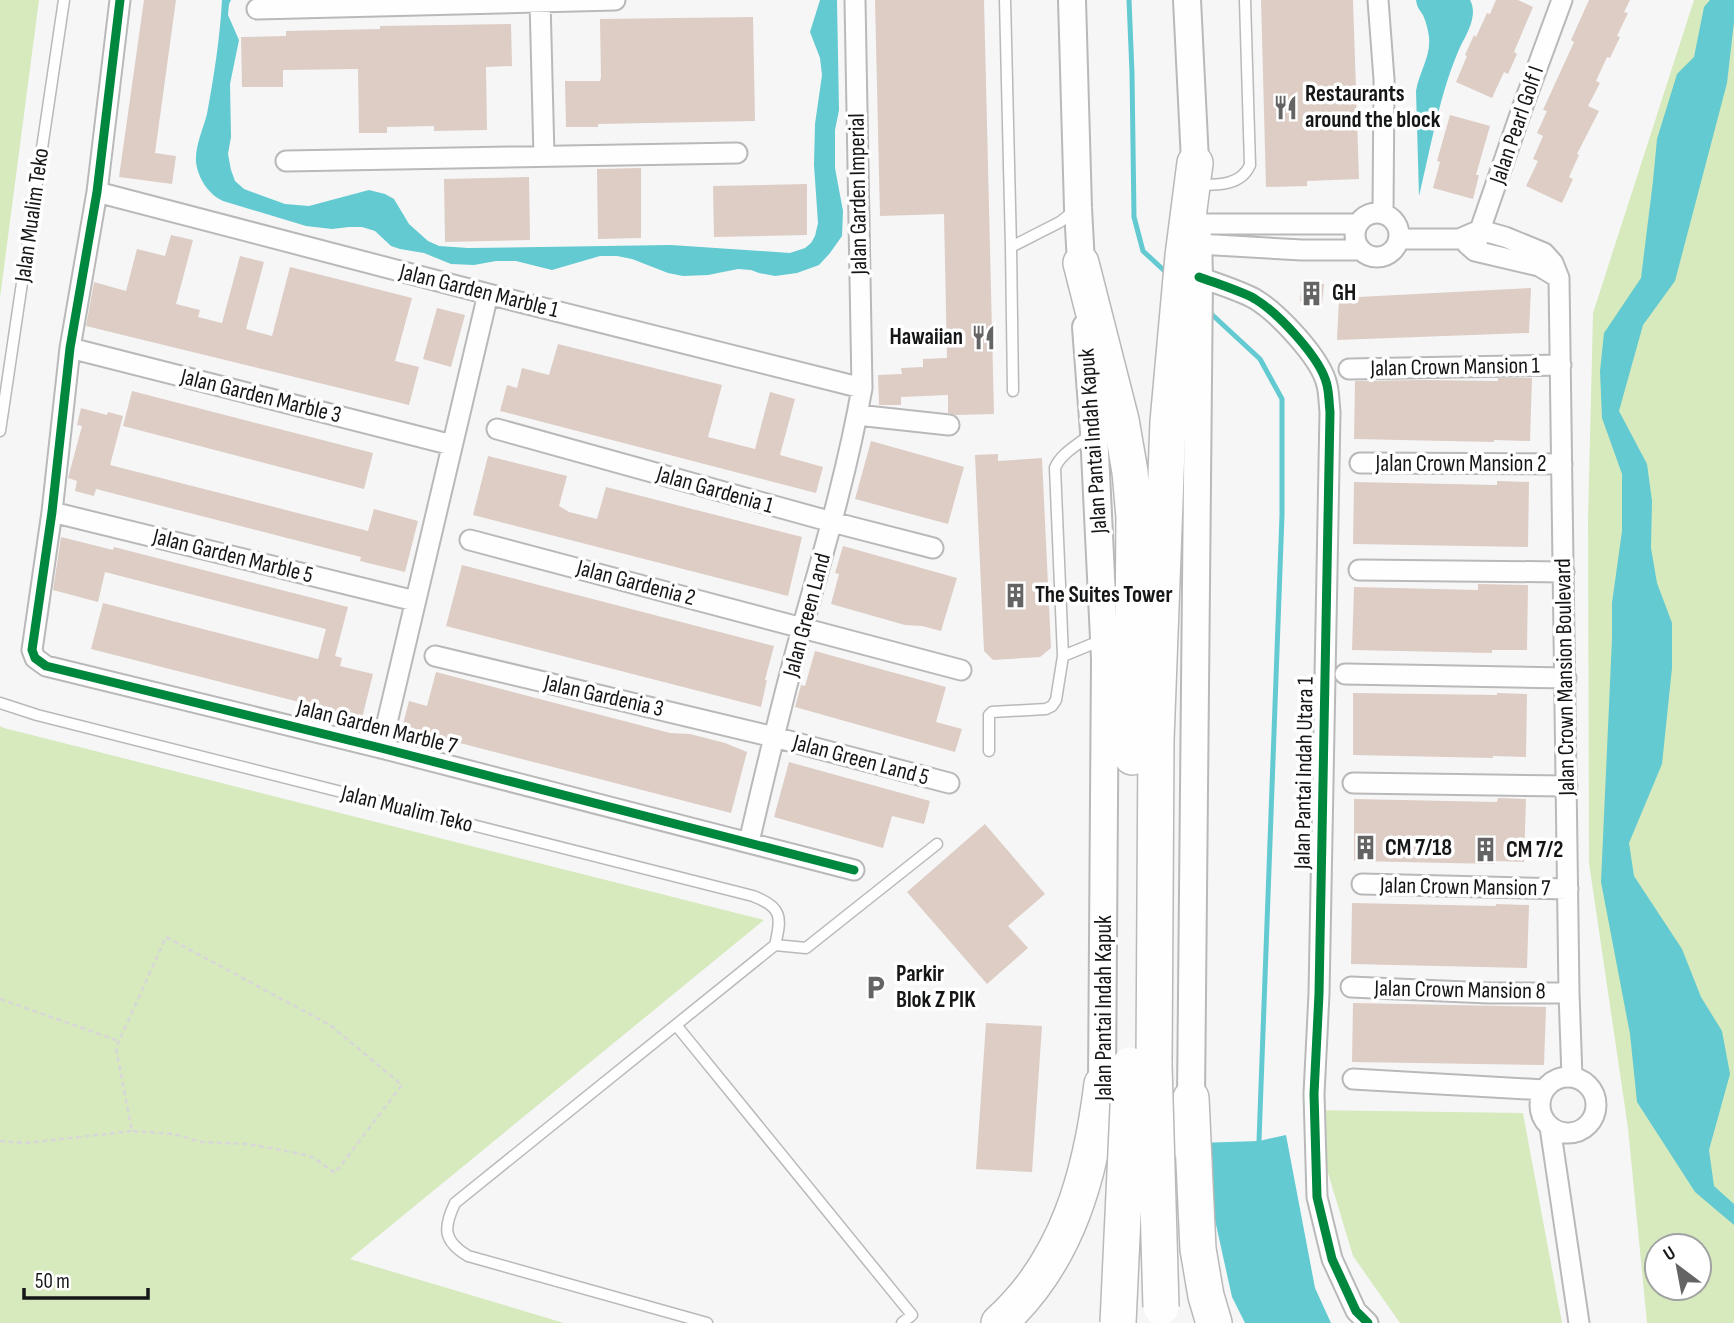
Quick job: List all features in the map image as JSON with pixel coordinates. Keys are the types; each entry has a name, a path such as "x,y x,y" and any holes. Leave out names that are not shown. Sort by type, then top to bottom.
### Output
{"highway":[{"path":"1117,1318 1142,1065 1168,422 1204,178"},
{"path":"1081,263 1121,420 1134,517 1142,1065 1162,1318"},
{"path":"999,1323 1037,1281 1076,1205 1090,1157 1101,1084"},
{"path":"1191,1098 1198,1248 1206,1296 1214,1323"}],"main road":[{"name":"Jalan Pantai Indah Kapuk","path":"1072,0 1078,208 1094,432 1104,639 1101,1084 1105,1114 1111,1131 1123,1144 1137,1151 1154,1152 1167,1147 1183,1132 1191,1098 1198,336 1192,264"},
{"path":"1187,0 1204,178"}],"street":[{"name":"Jalan Garden Marble 7","path":"120,0 97,192 70,348 52,512 32,650 35,658 46,666 382,748 854,870"},
{"path":"257,9 615,0"},
{"name":"Jalan Garden Imperial","path":"855,0 862,388"},
{"path":"1378,0 1384,79 1383,214"},
{"name":"Jalan Pearl Golf I","path":"1467,244 1480,230 1562,0"},
{"path":"540,1 544,156"},
{"path":"286,161 737,153"},
{"name":"Jalan Garden Marble 1","path":"97,192 862,388"},
{"path":"1383,214 1390,217 1399,231 1396,247 1383,256 1367,255 1361,250 1355,237 1358,224 1369,215 1383,214"},
{"path":"1192,264 1358,224"},
{"path":"1480,230 1544,253 1553,263 1559,278"},
{"path":"1399,239 1467,244 1539,266 1559,278"},
{"path":"1192,264 1302,250 1361,250"},
{"name":"Jalan Pantai Indah Utara 1","path":"1192,264 1254,298 1277,317 1310,354 1327,383 1330,412 1326,664 1319,994 1314,1094 1317,1196 1332,1259 1356,1311 1368,1323"},
{"name":"Jalan Crown Mansion Boulevard","path":"1559,278 1572,1077"},
{"path":"382,748 488,294"},
{"name":"Jalan Garden Marble 3","path":"70,348 452,445"},
{"name":"Jalan Crown Mansion 1","path":"1349,369 1561,365"},
{"name":"Jalan Green Land","path":"749,842 802,627 832,522 862,388"},
{"path":"857,415 949,425"},
{"name":"Jalan Gardenia 1","path":"497,429 933,548"},
{"name":"Jalan Crown Mansion 2","path":"1360,463 1562,464"},
{"name":"Jalan Garden Marble 5","path":"52,512 415,601"},
{"name":"Jalan Gardenia 2","path":"470,540 961,670"},
{"path":"1359,570 1564,572"},
{"name":"Jalan Gardenia 3","path":"435,656 774,737"},
{"path":"1345,674 1566,678"},
{"name":"Jalan Green Land 5","path":"774,737 949,783"},
{"path":"1353,783 1567,786"},
{"name":"Jalan Crown Mansion 7","path":"1362,884 1568,889"},
{"name":"Jalan Crown Mansion 8","path":"1351,988 1569,993"},
{"path":"1563,1077 1572,1077 1586,1083 1596,1096 1593,1120 1588,1126 1573,1133 1557,1132 1545,1122 1539,1106 1544,1090 1555,1079 1563,1077"},
{"path":"1353,1079 1544,1090"},
{"path":"1550,1127 1579,1323"}],"lane":[{"name":"Jalan Mualim Teko","path":"0,430 64,0"},
{"path":"1005,0 1013,391"},
{"path":"1204,178 1238,180 1247,173 1250,165 1245,0"},
{"path":"1011,247 1060,222 1078,208"},
{"path":"989,751 989,715 992,712 1046,709 1056,700 1063,656 1055,468 1062,457 1094,432"},
{"path":"1063,656 1104,639"},
{"name":"Jalan Mualim Teko","path":"0,703 37,716 753,896 767,901 776,911 780,924 775,945"},
{"path":"707,1323 468,1256 454,1247 447,1234 448,1217 455,1203 775,945 806,948 937,844"},
{"path":"676,1025 912,1315 902,1323"}],"path":[{"path":"0,1141 26,1143 132,1131 173,1133 202,1142 248,1144 302,1154 314,1158 335,1173 401,1085 330,1025 166,937 116,1048 132,1131"},
{"path":"0,999 119,1041"}],"green space":[{"path":"0,0 39,0 0,298"},
{"path":"1694,0 1734,0 1734,1323 1647,1323 1645,1302 1713,1302 1713,1232 1643,1232 1643,1282 1628,1128 1589,863 1588,519 1593,313"},
{"path":"0,726 764,920 350,1259 564,1323 0,1323"},
{"path":"1309,1110 1523,1113 1562,1323 1400,1323 1353,1256"}],"water":[{"path":"222,0 231,0 228,15 239,40 230,84 231,137 228,154 235,181 244,189 285,204 309,206 369,190 385,194 394,199 409,224 428,241 439,246 468,248 671,245 790,253 811,243 818,223 814,165 815,124 822,75 820,58 810,32 820,0 837,0 839,110 835,130 835,168 843,211 842,236 819,265 797,273 775,276 738,269 708,275 683,276 617,256 600,256 552,270 516,261 451,264 424,253 391,246 375,231 362,227 332,229 306,226 223,201 205,185 196,162 212,86"},
{"path":"1416,0 1470,0 1473,11 1442,100 1419,196 1416,91 1427,58 1429,34"},
{"path":"1710,0 1734,0 1727,83 1675,281 1643,325 1619,411 1647,464 1652,501 1651,548 1657,583 1672,623 1672,668 1662,764 1629,843 1634,876 1682,949 1701,997 1722,1031 1730,1074 1709,1150 1714,1186 1734,1204 1734,1225 1695,1192 1637,1102 1630,1034 1601,882 1612,603 1622,531 1622,474 1602,418 1600,371 1604,333 1641,278 1657,139 1677,74 1694,57 1704,7"},
{"path":"1286,1135 1315,1288 1331,1323 1245,1323 1232,1297 1198,1143 1259,1141"}],"building":[{"path":"144,0 176,0 155,153 176,156 172,184 119,177"},
{"path":"875,0 984,0 994,414 948,413 948,395 901,397 901,405 879,405 878,375 902,374 901,368 923,367 923,359 947,358 944,214 880,216"},
{"path":"1261,0 1353,0 1359,179 1307,181 1307,186 1266,187"},
{"path":"1496,0 1518,0 1533,7 1508,74 1504,72 1492,98 1456,82 1474,35 1476,37"},
{"path":"1589,0 1630,0 1624,12 1628,13 1617,36 1620,37 1596,81 1600,83 1588,106 1599,111 1577,154 1579,155 1569,177 1573,179 1562,203 1526,186 1538,161 1533,159 1543,136 1537,133 1547,111 1543,110 1574,42 1571,40"},
{"path":"753,17 755,121 566,127 565,81 600,81 600,19"},
{"path":"511,24 512,66 486,67 487,130 434,131 434,126 387,127 387,133 359,133 358,69 283,70 283,87 242,87 241,37 286,36 286,31 380,29 380,26"},
{"path":"1450,115 1490,126 1476,175 1479,175 1473,199 1433,188 1440,162 1437,161"},
{"path":"641,168 641,238 598,239 597,169"},
{"path":"529,177 530,240 445,242 444,179"},
{"path":"807,184 807,235 714,237 713,186"},
{"path":"171,235 193,240 176,304 200,310 198,317 222,323 240,256 264,262 246,329 272,336 290,267 412,298 395,361 419,367 409,405 86,326 94,282 126,291 137,249 165,256"},
{"name":"GH","path":"1302,281 1324,284 1322,304 1300,301"},
{"path":"1531,288 1529,333 1337,340 1339,298"},
{"path":"437,308 465,315 451,367 423,359"},
{"path":"558,344 722,385 708,437 755,449 770,392 795,399 780,455 823,467 816,493 500,411 507,385 517,388 522,368 549,375"},
{"path":"1498,378 1532,378 1530,441 1354,439 1355,381 1498,381"},
{"path":"132,391 373,453 364,489 123,426"},
{"path":"81,408 123,416 110,465 368,531 374,509 418,521 405,572 360,561 361,557 96,489 94,496 75,491 77,481 68,478 82,426 77,425"},
{"path":"871,441 964,467 948,524 855,499"},
{"name":"The Suites Tower","path":"998,454 998,461 1042,458 1051,648 1040,657 993,660 984,651 975,455"},
{"path":"488,456 567,476 559,506 569,512 597,519 606,487 802,537 788,596 473,515"},
{"path":"1497,481 1529,482 1528,547 1353,544 1354,482 1497,485"},
{"path":"61,537 113,550 114,547 348,607 335,656 342,658 340,666 373,674 362,718 91,649 103,603 318,659 326,629 105,572 98,602 53,590"},
{"path":"843,546 957,578 941,631 905,625 831,604 839,574 835,573"},
{"path":"462,565 774,646 761,707 446,626"},
{"path":"1478,584 1528,585 1527,650 1492,650 1492,653 1352,650 1354,587 1478,590"},
{"path":"815,651 946,687 936,722 962,729 955,752 795,707 801,685 805,686"},
{"path":"436,672 670,733 690,734 725,743 747,752 731,813 402,728 409,701 427,706"},
{"path":"1353,693 1527,694 1526,757 1353,755"},
{"path":"789,762 930,801 924,824 892,816 883,848 774,817"},
{"path":"1498,798 1526,799 1524,862 1495,861 1495,864 1354,861 1354,799 1497,802"},
{"path":"985,824 1045,894 1008,926 1028,948 987,984 907,892"},
{"path":"1352,903 1529,905 1527,968 1351,964"},
{"path":"1353,1003 1546,1007 1544,1065 1352,1062"},
{"path":"986,1023 1042,1026 1032,1172 976,1169"}],"waterway":[{"path":"1129,0 1134,217 1143,251 1169,275"},
{"path":"1207,310 1260,359 1282,399 1282,515 1260,1146"}],"cycle path":[{"path":"120,0 97,192 70,348 52,512 32,650 35,658 46,666 381,748 854,870"},
{"path":"1199,277 1249,296 1275,315 1308,350 1328,388 1330,412 1319,994 1314,1094 1317,1197 1332,1259 1356,1311 1368,1323"}],"place":[{"name":"Restaurants around the block","path":"1285,107"},
{"name":"GH","path":"1312,293"},
{"name":"Hawaiian","path":"983,337"},
{"name":"The Suites Tower","path":"1015,595"},
{"name":"CM 7/18","path":"1365,848"},
{"name":"CM 7/2","path":"1486,850"},
{"name":"Parkir Blok Z PIK","path":"876,987"}]}
